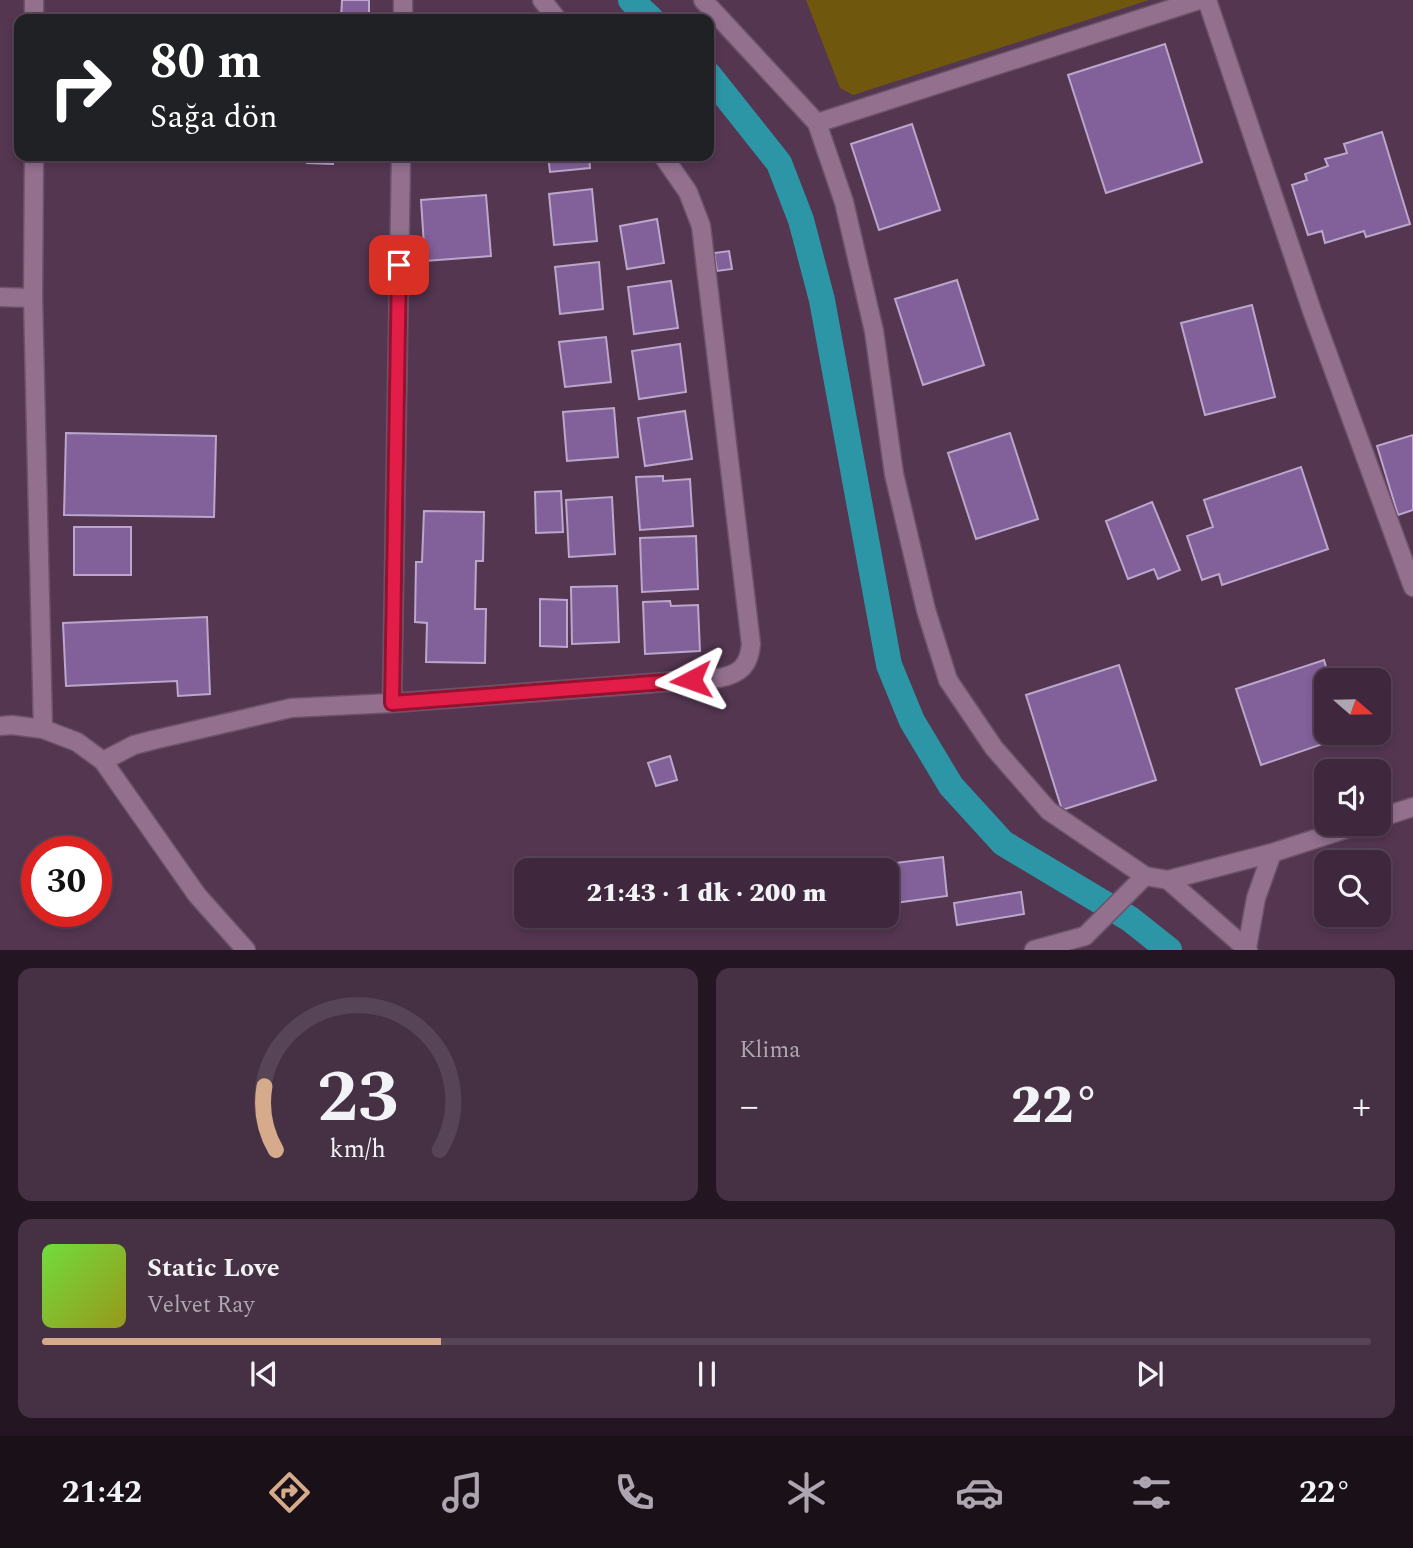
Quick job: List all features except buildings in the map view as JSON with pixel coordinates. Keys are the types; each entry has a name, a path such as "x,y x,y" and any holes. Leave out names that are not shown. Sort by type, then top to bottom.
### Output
{"street":[{"path":"542,0 553,14"},
{"path":"703,0 817,123 844,202 871,318 894,474 926,610 948,680 994,748 1049,811 1145,876 1168,880 1272,853 1324,836"},
{"path":"817,123 1199,0"},
{"path":"1207,0 1312,311 1413,587"},
{"path":"34,161 33,298 43,729"},
{"path":"392,703 401,161"},
{"path":"103,761 121,751 153,740 291,708 719,678 733,675 743,669 750,658 751,644 701,226 688,192 666,161"},
{"path":"0,297 33,298"},
{"path":"0,726 43,729 77,742 103,761 197,895 246,950"},
{"path":"1391,814 1413,807"},
{"path":"1248,949 1256,898 1272,853"},
{"path":"1043,949 1085,936 1145,876"},
{"path":"1168,880 1248,949"}],"shaded area":[{"path":"806,0 1149,0 853,95 840,88"}],"waterway":[{"path":"631,0 646,14"},
{"path":"714,81 779,163 801,220 822,300 889,665 912,721 951,786 1003,843 1130,919 1169,950"}],"route":[{"path":"399,265 392,703 691,680"}]}
